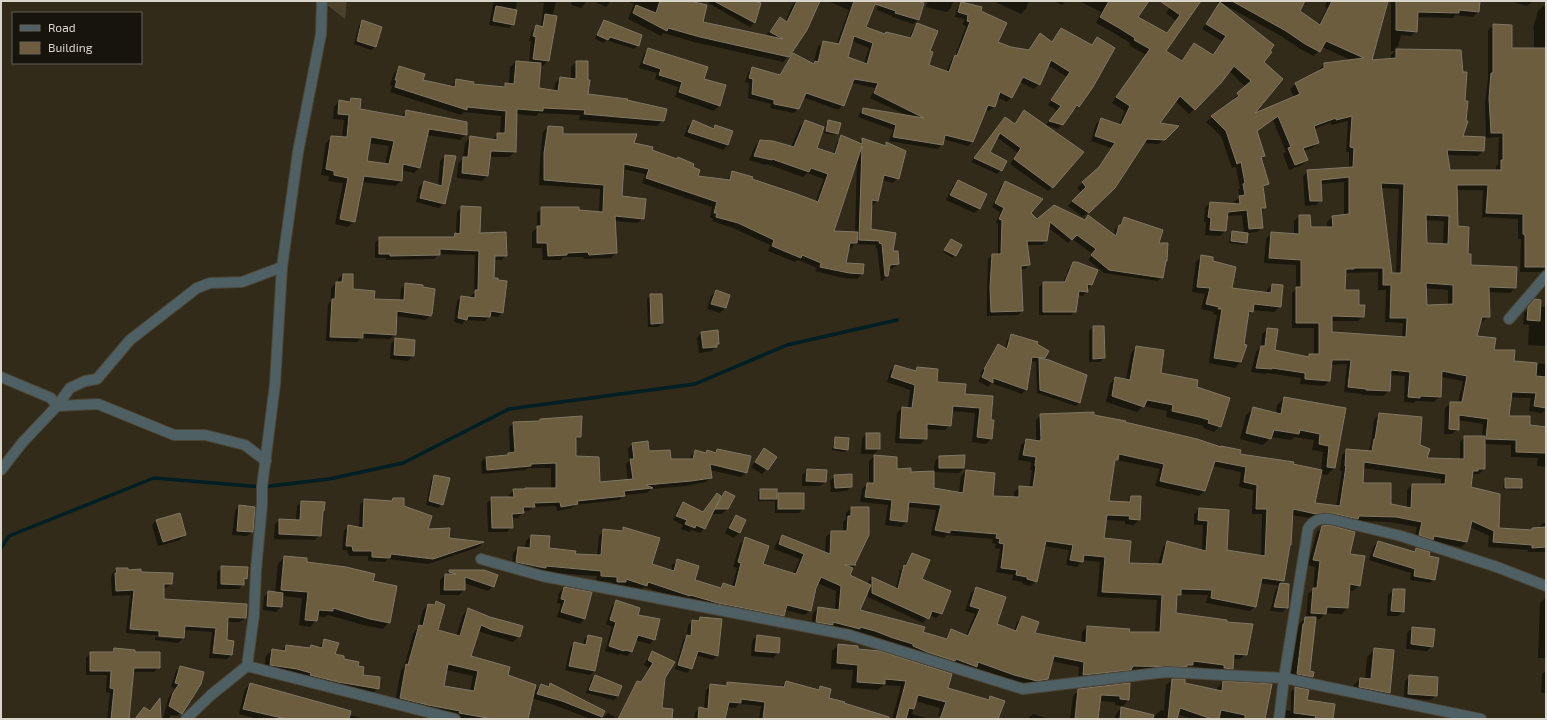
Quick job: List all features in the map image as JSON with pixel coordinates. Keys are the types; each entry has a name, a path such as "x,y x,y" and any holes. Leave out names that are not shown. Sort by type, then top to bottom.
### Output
{"street":[{"path":"186,719 211,695 247,666 254,615 262,487 275,384 282,267 298,152 321,34 322,1"},
{"path":"1,470 22,443 57,406 70,388 85,381 97,379 130,340 197,288 210,283 242,282 282,267"},
{"path":"1509,319 1546,276"},
{"path":"1,377 51,398 57,406"},
{"path":"57,406 98,404 174,435 205,435 245,445 266,461"},
{"path":"1279,719 1284,678 1308,529 1311,524 1321,518 1400,536 1497,567 1546,586"},
{"path":"481,559 542,576 684,602 849,635 1023,689 1166,672 1284,678 1482,719"},
{"path":"247,666 455,719"}],"shaded area":[{"path":"322,1 347,1 345,19"}],"building":[{"path":"660,1 690,1 707,5 703,22 783,39 770,32 780,17 787,22 797,1 820,1 807,30 789,57 700,37 668,28 667,31 633,13 636,5 656,13"},
{"path":"714,1 753,1 761,3 755,23"},
{"path":"854,1 917,1 924,3 919,20 895,13 896,11 875,4 866,27 885,34 886,32 911,38 917,23 938,31 930,51 933,52 929,65 949,72 970,22 967,21 968,15 958,12 961,2 982,7 981,11 1007,23 998,42 1011,47 1029,50 1040,33 1052,42 1061,28 1092,45 1097,37 1115,48 1093,87 1079,107 1077,105 1063,125 1049,121 1061,106 1051,100 1070,72 1051,60 1040,85 1023,77 1012,98 1000,92 995,107 988,105 973,142 945,135 943,145 893,137 896,125 862,113 863,108 924,118 874,93 878,83 854,79 844,106 806,93 799,109 774,104 774,100 752,94 753,79 749,78 752,67 780,75 793,53 814,64 815,61 818,62 823,41 839,44","holes":["854,36 873,43 867,64 848,57"]},
{"path":"1109,1 1149,1 1138,17 1167,33 1180,15 1160,1 1201,1 1166,51 1182,61 1194,43 1213,55 1226,36 1206,24 1220,2 1274,45 1270,51 1272,52 1264,62 1283,79 1255,113 1300,94 1295,83 1324,68 1324,63 1364,58 1326,41 1320,52 1232,1 1305,1 1300,11 1320,25 1332,1 1388,1 1372,60 1396,58 1396,49 1461,50 1463,72 1467,72 1465,101 1468,101 1466,121 1468,121 1463,136 1485,137 1484,151 1447,150 1450,170 1501,170 1501,160 1503,160 1503,133 1491,133 1489,98 1491,73 1493,73 1493,24 1512,25 1512,48 1546,48 1546,267 1525,267 1525,235 1523,234 1523,214 1486,213 1488,185 1457,185 1458,226 1469,227 1468,254 1471,254 1471,265 1517,267 1516,288 1489,287 1490,317 1482,317 1477,336 1496,338 1494,350 1515,350 1514,361 1537,363 1536,376 1546,377 1546,408 1534,406 1536,393 1512,392 1509,416 1530,416 1530,425 1546,427 1546,453 1516,452 1516,440 1486,439 1488,419 1459,415 1459,430 1449,429 1450,402 1462,402 1467,376 1442,371 1441,397 1420,396 1420,398 1408,397 1410,372 1391,370 1390,391 1366,390 1348,387 1351,360 1332,360 1330,381 1305,379 1305,373 1272,368 1256,368 1261,346 1265,346 1267,328 1278,329 1275,350 1309,357 1309,354 1319,354 1319,323 1296,323 1296,287 1301,287 1301,260 1269,258 1271,232 1299,234 1299,215 1310,215 1311,227 1333,227 1332,216 1349,214 1349,177 1321,180 1322,201 1310,201 1307,170 1353,167 1354,148 1350,147 1352,116 1336,120 1336,118 1314,126 1319,143 1303,148 1308,160 1295,165 1288,148 1291,147 1278,116 1257,131 1265,156 1261,157 1269,184 1263,186 1266,208 1261,208 1263,228 1249,229 1247,210 1228,212 1226,231 1210,230 1211,218 1208,217 1210,202 1240,204 1239,196 1245,195 1243,184 1245,183 1241,162 1237,164 1226,131 1211,116 1239,96 1237,93 1251,81 1234,66 1221,83 1195,110 1180,96 1160,123 1179,126 1165,140 1147,139 1115,188 1089,213 1072,201 1086,187 1082,182 1099,167 1115,143 1095,136 1101,118 1121,125 1130,106 1116,97 1150,49 1100,17","holes":["1381,183 1404,184 1401,273 1392,273","1426,215 1449,216 1448,244 1427,243","1383,268 1383,285 1391,285 1390,318 1407,318 1406,337 1332,332 1332,316 1364,317 1365,305 1359,305 1359,290 1345,290 1346,269","1426,283 1453,285 1453,304 1427,305"]},
{"path":"1396,1 1480,1 1479,12 1459,10 1459,13 1418,12 1417,32 1396,30"},
{"path":"496,6 517,10 514,25 493,21"},
{"path":"545,14 557,16 549,61 533,59 536,37 533,36 536,25 543,27"},
{"path":"362,20 382,27 376,47 357,41"},
{"path":"604,20 642,35 639,46 610,37 608,40 597,35"},
{"path":"648,48 708,67 704,79 726,85 720,106 679,92 682,82 659,75 661,69 643,63"},
{"path":"516,61 541,63 539,88 558,91 560,77 576,79 576,61 588,61 588,80 590,80 588,94 628,99 627,100 667,109 664,121 584,114 585,110 543,108 543,111 517,109 516,152 491,151 488,176 462,173 463,157 468,157 470,136 497,140 497,133 505,133 506,111 467,107 467,110 395,87 397,80 395,80 399,66 425,74 423,80 455,87 456,79 474,82 473,84 505,87 505,83 514,84"},
{"path":"351,98 361,99 360,109 405,117 406,110 467,122 467,135 429,129 420,168 403,164 402,181 364,176 355,222 340,219 348,178 334,175 334,171 326,169 331,136 347,137 349,115 338,114 339,100 350,102","holes":["371,137 394,141 389,164 367,161"]},
{"path":"1024,110 1084,152 1053,188 1014,159 1021,148 1000,133 990,152 1007,161 1002,171 974,158 1005,117 1015,124"},
{"path":"693,120 714,129 715,125 733,131 728,145 688,132"},
{"path":"805,120 824,127 817,148 835,154 841,135 862,144 862,138 886,146 886,142 906,151 899,179 884,175 878,201 872,200 871,229 896,233 893,251 898,251 899,264 890,265 888,276 885,276 882,244 879,243 880,241 859,240 862,146 834,231 858,232 857,243 850,243 846,263 864,264 863,274 849,273 820,267 821,263 802,255 801,258 772,246 774,240 738,223 716,217 717,213 714,213 717,202 646,178 649,169 624,164 622,196 646,199 644,219 615,216 617,253 589,255 588,252 548,256 547,243 537,243 537,226 541,226 541,207 579,207 579,210 603,212 604,185 544,180 544,153 548,126 563,127 563,134 637,134 634,143 653,147 652,150 677,159 678,157 694,164 693,167 700,170 698,176 730,180 732,171 753,177 752,179 818,202 828,174 811,168 809,172 772,159 754,156 760,140 773,141 794,147"},
{"path":"828,120 841,123 838,134 826,131"},
{"path":"445,155 456,156 445,204 420,198 424,181 442,186"},
{"path":"958,180 987,194 980,209 950,195"},
{"path":"1005,181 1043,199 1031,213 1037,219 1054,205 1085,220 1088,215 1116,236 1119,225 1121,225 1124,217 1163,230 1159,243 1168,243 1167,261 1163,278 1109,270 1091,255 1096,249 1077,235 1072,240 1050,222 1047,241 1027,241 1030,265 1021,266 1023,311 991,312 990,287 992,254 1001,254 1002,220 999,219 1004,208 995,203"},
{"path":"461,206 481,207 480,233 506,232 507,256 495,256 494,278 507,281 503,313 491,311 490,317 468,316 467,320 458,318 461,296 475,298 475,290 478,290 479,251 440,249 440,255 390,256 390,254 379,254 379,237 454,237 455,233 460,234"},
{"path":"1232,231 1248,233 1247,243 1231,241"},
{"path":"951,239 962,245 956,256 944,250"},
{"path":"1201,255 1213,257 1213,261 1236,267 1232,288 1271,293 1272,284 1283,285 1281,307 1254,304 1253,312 1249,311 1244,344 1247,345 1241,362 1214,358 1222,309 1206,304 1210,288 1197,287"},
{"path":"1073,262 1077,262 1098,270 1092,285 1087,284 1088,292 1079,291 1076,312 1043,312 1043,282 1065,282"},
{"path":"343,274 353,274 353,289 375,291 374,299 404,300 405,283 423,285 423,287 435,289 432,314 431,316 397,311 396,335 363,333 363,338 330,337 332,299 335,299 336,282 342,282"},
{"path":"716,290 730,295 726,308 711,304"},
{"path":"650,294 662,294 663,323 651,324"},
{"path":"1535,299 1541,300 1540,321 1527,320 1528,307"},
{"path":"1093,326 1104,326 1105,358 1093,359"},
{"path":"718,330 719,344 717,344 717,347 703,348 701,332"},
{"path":"1011,334 1038,342 1037,344 1049,351 1045,358 1032,357 1027,390 993,378 993,383 982,377 985,370 984,369 998,344 1007,349"},
{"path":"395,338 415,340 414,356 394,355"},
{"path":"1136,346 1164,350 1161,373 1198,380 1197,387 1230,398 1221,427 1208,423 1209,420 1172,411 1173,405 1147,400 1144,407 1112,396 1115,377 1130,380"},
{"path":"1039,358 1049,360 1087,375 1080,403 1040,390"},
{"path":"895,365 916,371 917,367 938,369 937,382 966,384 965,394 993,396 991,420 994,420 992,439 977,437 980,408 953,406 951,426 927,424 927,439 900,438 902,407 912,408 915,385 891,377"},
{"path":"1284,397 1346,408 1335,468 1327,467 1329,446 1319,444 1320,434 1300,430 1299,434 1274,430 1271,439 1246,433 1253,407 1281,414"},
{"path":"1094,412 1094,415 1126,421 1125,422 1197,439 1221,447 1241,450 1240,454 1294,462 1293,464 1322,470 1315,503 1340,506 1346,466 1346,449 1372,451 1379,413 1422,417 1420,445 1430,449 1427,458 1464,459 1464,436 1485,436 1485,469 1473,471 1471,487 1500,494 1499,528 1532,530 1532,528 1546,527 1546,547 1532,548 1532,545 1493,542 1494,531 1472,521 1467,542 1434,536 1433,540 1419,535 1422,522 1396,517 1359,516 1358,519 1331,513 1316,514 1293,509 1291,545 1284,581 1262,578 1256,607 1211,598 1212,590 1181,589 1181,595 1177,595 1176,613 1227,620 1227,622 1253,624 1247,655 1234,654 1233,669 1224,668 1224,665 1193,661 1193,665 1187,665 1187,667 1133,666 1131,670 1083,675 1084,662 1054,656 1048,679 1037,681 1014,675 978,662 977,667 956,659 955,661 927,652 913,646 913,644 875,631 833,622 833,625 816,622 818,607 839,610 841,586 821,577 816,588 811,611 787,605 784,616 690,596 648,582 647,586 626,579 626,582 617,582 617,577 601,576 601,571 546,566 546,568 516,562 518,547 530,548 531,535 550,536 549,548 576,551 575,554 601,555 603,529 623,531 623,527 660,538 652,564 674,571 677,559 699,566 695,580 721,588 723,583 735,587 741,563 738,562 745,537 769,546 763,564 796,574 804,554 779,544 782,535 830,554 831,531 847,531 848,516 851,516 851,507 869,507 869,535 855,564 856,565 845,565 853,568 850,575 871,585 860,610 925,627 923,632 947,639 951,629 968,636 980,609 970,606 976,587 1006,597 997,624 1016,631 1022,616 1039,622 1035,633 1086,643 1087,626 1130,629 1129,632 1160,632 1162,595 1102,592 1105,557 1084,555 1083,562 1070,560 1073,545 1046,541 1037,582 1027,579 1027,577 1016,575 1017,570 1001,568 1004,544 999,543 1000,539 996,538 997,534 950,530 950,533 935,530 941,505 909,502 907,522 890,520 892,500 865,497 867,483 874,483 874,455 897,457 897,469 911,468 911,472 934,471 934,488 963,493 966,470 995,473 993,496 1019,497 1019,486 1033,487 1036,457 1023,455 1026,439 1040,441 1041,439 1040,414","holes":["1119,454 1164,464 1160,481 1205,491 1215,461 1246,467 1244,482 1257,485 1256,509 1267,509 1265,556 1227,550 1229,510 1199,508 1198,520 1208,521 1206,551 1167,541 1162,564 1129,563 1131,541 1104,538 1107,515 1130,516 1129,519 1140,520 1141,496 1131,496 1130,502 1109,501 1115,460 1118,460","1364,462 1446,474 1445,484 1412,484 1411,508 1391,504 1391,483 1363,483"]},
{"path":"582,416 581,437 576,437 576,456 599,457 600,482 633,479 630,459 634,459 632,443 648,441 649,451 670,450 671,459 693,459 695,450 706,453 707,450 716,453 717,449 751,456 747,473 710,464 712,478 646,485 653,488 624,491 625,496 577,501 578,504 561,507 560,502 534,503 535,507 523,507 524,513 512,514 513,528 492,528 491,497 514,497 513,489 556,488 556,463 531,464 531,466 487,470 486,457 508,455 508,453 515,452 513,422 540,421 540,419"},
{"path":"866,433 880,433 880,449 866,449"},
{"path":"835,437 849,438 848,450 834,448"},
{"path":"764,448 777,457 768,470 755,462"},
{"path":"965,455 964,468 939,468 939,456"},
{"path":"807,469 827,470 826,482 806,481"},
{"path":"852,474 852,487 835,488 834,475"},
{"path":"434,475 450,478 443,505 429,501"},
{"path":"1505,478 1522,479 1522,488 1505,488"},
{"path":"760,489 777,489 777,499 760,499"},
{"path":"725,491 735,496 728,509 715,509"},
{"path":"717,493 721,496 705,529 696,525 695,528 685,524 687,520 676,516 683,502 703,512"},
{"path":"778,493 804,493 804,509 778,509"},
{"path":"393,498 404,498 404,506 432,516 428,529 450,528 449,538 484,542 433,559 391,554 390,558 372,557 372,551 353,551 352,546 346,546 348,525 363,528 364,499 392,501"},
{"path":"301,501 325,502 321,536 279,534 279,519 300,520"},
{"path":"239,505 255,507 253,532 237,531"},
{"path":"180,513 186,535 163,542 156,520"},
{"path":"736,515 746,520 740,533 729,528"},
{"path":"1329,525 1355,532 1350,554 1365,556 1360,586 1350,584 1348,608 1327,607 1326,614 1311,613 1313,588 1317,588 1320,561 1313,560 1322,526"},
{"path":"1378,541 1415,552 1416,548 1430,552 1429,556 1439,558 1435,580 1414,576 1415,569 1373,556"},
{"path":"912,553 930,560 922,579 951,591 942,614 932,611 929,619 872,593 872,577 898,589 904,565 906,566"},
{"path":"284,556 307,558 307,562 346,567 375,574 373,581 397,586 390,623 370,619 333,608 333,611 319,610 317,621 305,620 308,592 281,590"},
{"path":"221,566 248,567 247,579 244,578 244,585 221,584"},
{"path":"116,568 128,568 128,570 141,569 141,572 173,573 172,584 164,584 164,599 247,604 246,618 228,617 227,640 234,641 232,655 213,653 216,628 185,626 184,638 159,636 159,631 130,629 134,590 116,591"},
{"path":"449,570 484,570 498,575 494,587 465,577 465,590 444,590 445,574 456,574 449,572"},
{"path":"1280,583 1289,584 1288,608 1274,607"},
{"path":"564,587 592,592 585,619 561,612 565,600 561,599"},
{"path":"1393,589 1405,589 1404,612 1391,611"},
{"path":"268,591 283,593 282,607 267,606"},
{"path":"616,600 640,608 638,615 660,619 655,640 638,635 632,652 609,646 616,622 610,620"},
{"path":"436,601 445,605 438,630 460,636 468,608 490,617 523,626 520,637 492,630 481,625 471,656 510,667 508,675 536,685 528,719 493,719 459,713 460,711 400,698 406,664 408,665 419,625 423,626 428,604 435,605","holes":["448,664 478,671 474,691 444,686"]},
{"path":"700,617 722,619 718,656 698,651 692,669 678,665 687,635 691,636 692,620 699,621"},
{"path":"1305,617 1316,617 1310,671 1314,672 1313,677 1297,674"},
{"path":"1412,627 1435,629 1433,647 1411,644"},
{"path":"588,635 602,638 595,671 569,666 574,642 586,645"},
{"path":"757,635 780,638 779,653 755,651"},
{"path":"324,639 339,643 335,654 344,656 344,659 359,662 358,666 364,667 363,675 380,677 379,689 338,682 310,675 311,673 297,669 270,665 272,649 285,651 286,645 310,648 311,645 322,648"},
{"path":"838,644 858,646 858,649 880,651 952,674 948,688 989,700 990,696 1005,701 998,719 940,719 946,702 918,695 914,709 909,708 906,719 896,719 906,681 885,679 885,684 857,682 858,665 837,663"},
{"path":"114,648 135,650 135,652 160,652 160,668 134,668 129,719 111,719 114,689 110,688 111,671 90,671 90,652 113,652"},
{"path":"1374,648 1394,650 1390,693 1359,687 1360,678 1371,679"},
{"path":"652,651 675,662 665,678 662,708 673,709 672,719 618,719 637,681 641,682 653,663 648,660"},
{"path":"180,666 204,672 201,684 182,714 169,706 173,693 179,684 175,683"},
{"path":"595,675 622,686 618,696 589,690"},
{"path":"1409,675 1438,677 1437,696 1408,694"},
{"path":"1172,679 1185,679 1185,683 1222,691 1223,681 1272,684 1265,719 1245,719 1245,715 1221,710 1219,719 1212,719 1180,708 1177,719 1168,719"},
{"path":"786,681 819,690 820,686 831,689 829,698 889,717 889,719 763,719 765,702 741,699 741,703 729,702 725,719 698,719 699,707 708,709 710,684 727,686 727,682 784,687"},
{"path":"250,683 351,711 349,719 286,719 243,709"},
{"path":"550,683 605,711 602,717 562,701 537,694 541,684 549,687"},
{"path":"1130,683 1129,700 1120,699 1120,696 1101,695 1098,719 1075,719 1078,689"},
{"path":"1295,687 1309,690 1307,700 1335,704 1333,719 1315,719 1316,716 1294,713"},
{"path":"160,698 161,719 135,719 144,707 150,711"},
{"path":"1121,707 1154,715 1153,719 1120,719"}],"waterway":[{"path":"1,548 9,536 154,478 262,487 329,479 403,463 509,409 695,384 787,345 897,320"}]}
